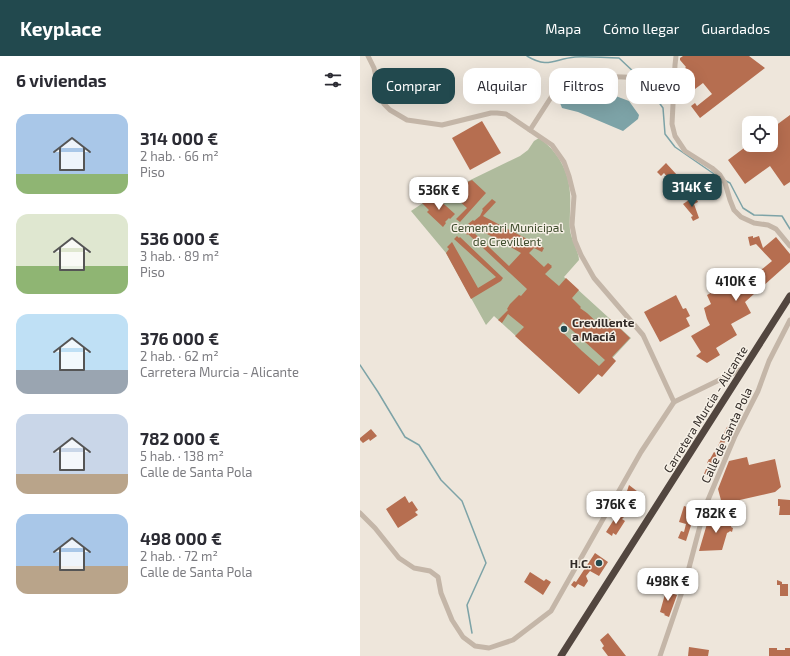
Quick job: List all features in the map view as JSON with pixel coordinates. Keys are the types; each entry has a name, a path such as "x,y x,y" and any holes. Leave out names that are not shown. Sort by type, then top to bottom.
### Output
{"highway":[{"name":"Carretera Murcia - Alicante","path":"561,656 789,299"}],"street":[{"path":"368,56 374,68 379,91 384,104 390,110 407,120 442,124 498,113 506,114 552,145 564,162 569,176 574,196 572,225 575,241 581,254 594,278 643,335 674,402"},
{"path":"674,68 676,56"},
{"path":"530,130 559,84 570,78 592,76 626,77"},
{"path":"673,104 672,124 675,136 685,151 712,168 720,175 725,183 734,210 741,218 754,223 768,225 776,230 790,246"},
{"name":"Calle de Santa Pola","path":"660,656 685,583 705,507 735,436 758,391 769,360 790,320"},
{"path":"360,513 375,528 399,558 414,568 430,571 438,577 441,594 452,620 463,637 475,646 489,648 513,640 551,611 637,457 674,402 745,367"}],"green space":[{"name":"Cementeri Municipal de Crevillent","path":"539,138 551,149 561,162 569,185 570,230 579,260 564,277 631,338 579,394 494,316 486,325 446,253 411,211 423,203 520,156 528,150 534,141"}],"water":[{"path":"618,97 626,100 626,104 631,104 639,115 638,119 623,131 578,112 562,108 560,104 618,104"}],"building":[{"path":"683,56 749,56 765,68 700,118 691,106 695,103 697,106 712,94 703,83 695,89 695,68 685,68 686,67 680,58"},
{"path":"790,115 790,182 784,186 770,166 745,184 728,160 742,150 742,152 778,152 778,124"},
{"path":"482,121 501,153 470,170 452,138"},
{"path":"666,163 677,175 679,174 686,181 681,186 679,184 671,193 668,190 672,183 664,173 661,176 657,172"},
{"path":"472,180 486,193 460,222 456,219 467,208 448,191"},
{"path":"695,196 698,202 694,204 699,218 693,221 691,217 693,216 683,204"},
{"path":"436,197 455,214 445,222 446,223 443,227 427,212 429,210 422,203"},
{"path":"492,199 496,202 483,216 544,248 542,252 534,248 529,253 544,267 548,263 552,266 545,274 559,286 566,278 579,290 572,298 581,307 580,308 602,327 610,319 630,338 612,357 616,361 602,377 598,374 579,394 515,336 524,327 508,314 502,323 498,320 508,310 507,309 510,304 519,295 521,296 527,289 465,232 471,226 468,224 480,216 483,210 482,209","holes":["474,227 502,242 521,253 509,266 471,230","563,322 605,360 599,366 558,328"]},
{"path":"457,236 459,238 460,237 503,278 501,281 471,299 446,253 449,249 447,247 452,242 478,288 496,277 454,239"},
{"path":"753,236 753,238 759,236 763,248 776,237 790,254 790,262 745,302 751,313 731,324 737,335 716,348 720,355 707,363 696,356 701,352 691,336 710,325 704,308 711,304 707,295 733,281 738,289 772,261 756,244 750,246 748,237"},
{"path":"676,295 683,309 686,308 690,316 686,318 690,326 660,342 644,312"},
{"path":"734,421 722,448 718,446 727,427"},
{"path":"371,429 377,436 370,441 369,439 363,443 360,438"},
{"path":"714,452 717,454 707,476 704,474 708,464 707,463"},
{"path":"747,457 749,465 775,459 781,487 775,492 722,504 718,489 729,461"},
{"path":"629,485 642,495 631,511 619,503 622,495 623,496 624,493 626,494"},
{"path":"405,496 409,503 412,501 418,510 415,512 418,515 398,528 386,509"},
{"path":"778,499 790,500 790,515 779,515 780,506 778,506"},
{"path":"684,506 696,510 686,541 678,538 681,531 684,532 686,524 679,522"},
{"path":"618,513 624,517 622,519 625,521 616,535 613,533 612,536 606,532"},
{"path":"725,516 724,519 732,522 731,527 733,528 732,532 730,531 727,533 722,550 699,551 709,517"},
{"path":"595,553 608,562 599,576 590,571 586,576 588,581 584,587 578,584 575,588 571,585 574,581 576,582"},
{"path":"530,572 544,581 546,579 551,582 543,595 524,582"},
{"path":"777,580 782,582 782,584 788,584 788,596 780,596 780,585 777,585"},
{"path":"667,587 673,589 671,593 677,595 669,617 660,612"},
{"path":"608,633 626,656 608,656 602,648 604,646 600,640"},
{"path":"689,647 709,650 708,656 688,656"},
{"path":"769,648 785,650 785,648 790,648 790,656 769,656"}],"waterway":[{"path":"527,56 534,60 546,63 575,57 619,58 630,68"},
{"path":"660,104 663,108 665,134 675,147 717,176"},
{"path":"726,181 730,183 743,208 754,215 782,216 790,229"},
{"path":"360,365 405,437 419,445 441,480 462,501 486,563 467,605 472,633"}],"place":[{"name":"Crevillente a Maciá","path":"564,329"},
{"name":"H.C.","path":"599,563"}]}
